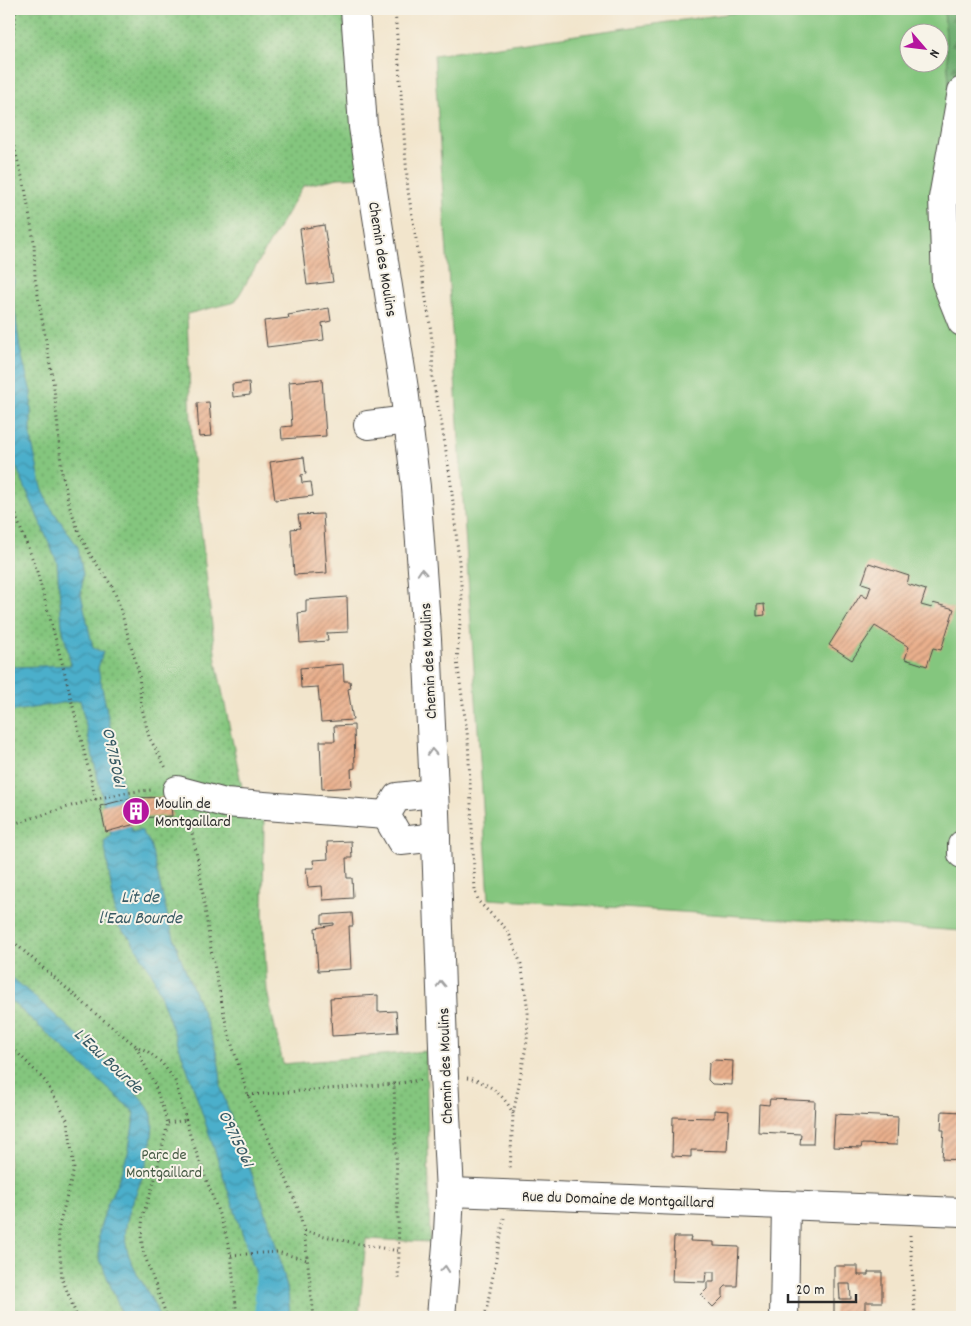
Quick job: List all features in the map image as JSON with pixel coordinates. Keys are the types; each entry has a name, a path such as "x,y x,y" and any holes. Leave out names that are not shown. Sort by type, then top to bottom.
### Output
{"street":[{"name":"Chemin des Moulins","path":"356,9 363,127 408,420 416,487 421,559 434,793 450,1192 440,1317"},
{"path":"962,91 943,198 946,282 962,322"},
{"path":"368,425 408,420"},
{"path":"177,790 225,803 386,815"},
{"path":"386,815 397,797 434,793"},
{"path":"386,815 401,841 436,837"},
{"path":"962,845 962,854"},
{"name":"Rue du Domaine de Montgaillard","path":"450,1192 962,1212"},
{"path":"784,1317 786,1205"}],"path":[{"path":"9,68 16,9"},
{"path":"396,9 408,191 429,317 432,376 451,483 461,580 462,615 457,661 468,739 475,891 479,902 506,929 510,936 521,964 528,1014 527,1041 513,1115 508,1194 485,1317"},
{"path":"9,117 11,136 25,188 33,233 35,279 54,387 62,473 69,504 79,533 91,556 112,586 118,601 139,673 141,704 149,737 185,807 192,830 210,944 227,1029 248,1095 280,1163 298,1208 304,1231 312,1284 314,1317"},
{"path":"9,491 18,522 36,568 63,666 96,800"},
{"path":"9,825 96,800 141,790"},
{"path":"9,938 96,1014 136,1046 147,1051 169,1070 175,1080 190,1135 223,1225 231,1255 237,1317"},
{"path":"9,1044 46,1082 68,1121 74,1169 58,1230 62,1278 77,1317"},
{"path":"136,1046 154,1083 168,1123 155,1179 143,1215 141,1236 143,1251 167,1317"},
{"path":"248,1095 394,1084 399,1251 398,1279"},
{"path":"168,1123 186,1120"},
{"path":"908,1210 915,1317"},
{"path":"304,1231 399,1251"},
{"path":"231,1255 277,1252 307,1260"}],"green space":[{"name":"Parc de Montgaillard","path":"9,9 355,9 371,177 338,178 303,186 235,302 187,314 192,450 216,661 245,802 264,819 263,915 267,991 283,1064 426,1051 430,1242 366,1239 359,1317 14,1317 9,1279"},
{"path":"761,9 944,9 945,22 898,22 898,72 948,72 948,67 962,272 962,931 489,899 434,55"},
{"path":"944,9 962,9 962,272 948,67 948,22 945,22"}],"water":[{"name":"Lit de l'Eau Bourde","path":"9,219 14,282 12,289 20,349 31,392 31,439 41,484 49,505 78,547 83,575 81,594 93,648 103,652 98,668 132,832 141,830 150,843 174,937 217,1054 221,1088 280,1258 288,1291 290,1317 261,1317 260,1286 189,1074 158,989 153,976 131,939 117,925 104,841 111,836 80,700 9,712 9,667 71,665 62,626 57,562 9,450"},
{"path":"9,975 106,1062 138,1094 150,1111 153,1127 150,1147 143,1175 128,1216 126,1238 130,1258 159,1317 123,1317 99,1257 99,1231 107,1205 128,1153 135,1113 9,999"}],"building":[{"path":"324,225 333,282 307,285 300,229"},
{"path":"329,308 331,321 322,323 324,340 267,347 264,321 289,318 288,315"},
{"path":"322,379 326,436 282,439 281,427 292,426 289,382"},
{"path":"249,382 250,395 233,397 232,384"},
{"path":"209,402 212,436 199,437 197,403"},
{"path":"304,457 306,474 301,475 302,483 311,482 313,496 275,500 270,462"},
{"path":"323,514 327,573 294,575 291,529 300,528 298,515"},
{"path":"869,563 909,576 907,584 926,590 921,605 932,608 933,603 954,609 941,650 933,648 927,666 905,659 909,647 875,626 852,660 829,645 861,594 867,598 871,586 862,583"},
{"path":"347,597 348,632 327,633 328,641 300,643 298,613 306,612 306,600"},
{"path":"764,604 765,615 757,616 757,605"},
{"path":"343,664 344,681 350,681 351,688 348,689 353,720 321,722 318,687 301,688 300,668"},
{"path":"354,725 355,768 351,769 352,787 322,789 320,741 335,741 334,726"},
{"name":"Moulin de Montgaillard","path":"170,797 172,816 139,818 139,823 106,832 100,806 131,798"},
{"path":"351,841 352,858 346,858 347,878 352,878 353,898 323,900 322,886 308,887 306,868 314,868 313,860 328,859 327,842"},
{"path":"352,913 353,926 349,926 351,969 318,971 315,928 334,925 334,923 322,924 322,915"},
{"path":"378,995 378,1012 396,1011 398,1032 332,1036 330,998"},
{"path":"714,1060 733,1061 732,1085 712,1084 708,1080 709,1064"},
{"path":"770,1099 815,1101 813,1144 800,1144 801,1134 758,1132 759,1104 769,1105"},
{"path":"714,1110 729,1111 727,1151 691,1150 691,1157 672,1156 673,1117 714,1118"},
{"path":"942,1111 962,1112 962,1160 942,1159 944,1130 941,1130"},
{"path":"835,1114 898,1117 897,1145 862,1144 861,1148 833,1147"},
{"path":"674,1237 691,1237 690,1241 714,1242 714,1246 739,1247 737,1286 726,1286 723,1289 723,1297 713,1307 701,1295 707,1289 707,1282 714,1282 714,1272 706,1272 705,1282 672,1281"},
{"path":"834,1266 858,1266 858,1275 868,1275 868,1272 882,1272 882,1302 865,1302 865,1317 834,1317","holes":["839,1284 850,1284 851,1299 840,1299"]}],"waterway":[{"name":"O9715061","path":"258,1317 259,1273"}],"place":[{"name":"Moulin de Montgaillard","path":"136,811"}],"water label":[{"name":"L'Eau Bourde","path":"109,1060"}]}
